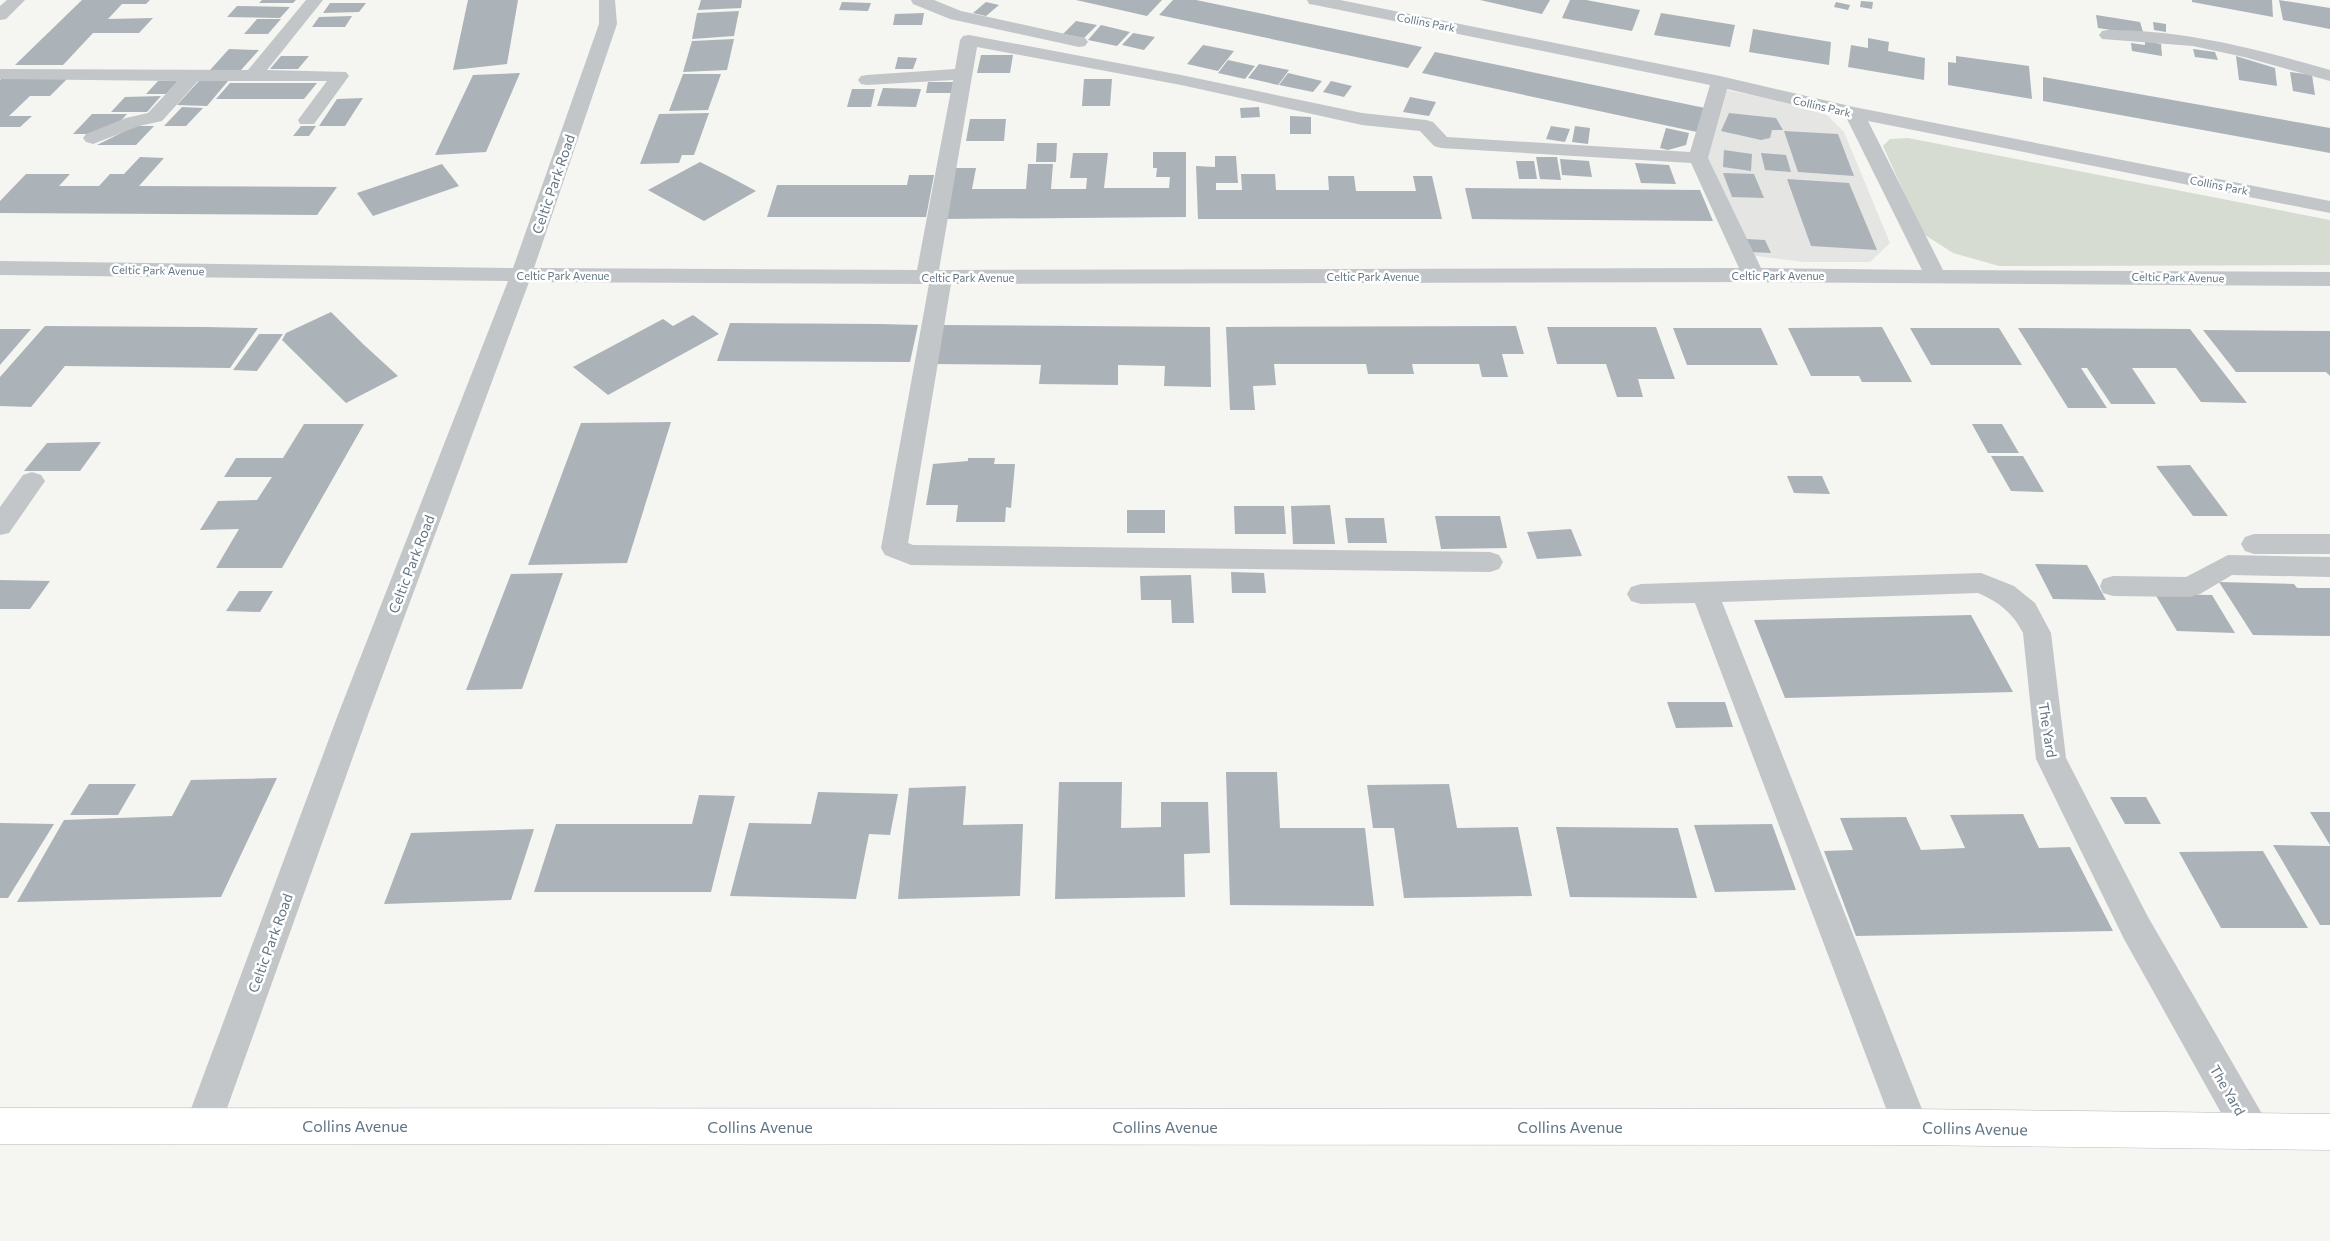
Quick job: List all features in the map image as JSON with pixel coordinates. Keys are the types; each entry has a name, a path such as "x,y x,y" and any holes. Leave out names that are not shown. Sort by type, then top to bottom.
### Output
{"main road":[{"name":"Collins Avenue","path":"0,1126 1911,1127 2330,1132"}],"street":[{"path":"0,15 17,0"},
{"path":"253,76 315,0"},
{"name":"Celtic Park Road","path":"204,1125 354,712 521,275 608,24 607,0"},
{"path":"919,0 956,15 1097,46"},
{"name":"Collins Park","path":"1315,0 1720,82 1854,113 2330,207"},
{"path":"2108,35 2182,40 2236,49 2330,76"},
{"path":"1490,562 911,555 894,548 969,40 1181,80 1362,119 1426,126 1440,142 1698,158"},
{"path":"0,74 340,76 307,120"},
{"path":"867,80 964,74"},
{"path":"94,138 133,122 155,117 192,75"},
{"path":"1720,82 1698,158 1753,275"},
{"path":"1854,113 1935,275"},
{"name":"Celtic Park Avenue","path":"0,268 521,275 934,277 1935,275 2330,279"},
{"path":"0,526 32,481"},
{"path":"2254,544 2330,544"},
{"path":"2113,586 2190,588 2228,565 2330,567"},
{"name":"The Yard","path":"1641,594 1981,582 2004,593 2025,610 2037,633 2051,759 2136,928 2252,1132"},
{"path":"1705,593 1911,1127"}],"shaded area":[{"path":"1726,90 1799,105 1827,115 1844,132 1890,243 1870,262 1804,262 1740,254 1705,159"},
{"path":"1908,138 2330,220 2330,265 1999,266 1953,253 1922,233 1883,146 1890,139"}],"building":[{"path":"82,0 150,0 146,4 122,4 108,19 153,18 139,33 93,33 63,65 15,65"},
{"path":"262,0 296,0 293,3 259,3"},
{"path":"468,0 518,0 507,64 453,70"},
{"path":"701,0 742,0 741,8 698,10"},
{"path":"1076,0 1162,0 1147,16"},
{"path":"1173,0 1196,0 1422,47 1408,68 1159,15"},
{"path":"1480,0 1550,0 1542,14"},
{"path":"1570,0 1586,0 1640,10 1632,31 1562,18"},
{"path":"2192,0 2272,0 2273,17 2192,2"},
{"path":"2279,0 2330,8 2330,29 2283,20"},
{"path":"1861,1 1873,2 1872,9 1860,7"},
{"path":"842,2 871,3 868,11 839,10"},
{"path":"986,2 999,5 986,16 973,13"},
{"path":"1836,2 1850,5 1848,10 1834,7"},
{"path":"330,3 366,3 359,12 323,13"},
{"path":"237,6 290,7 280,18 227,17"},
{"path":"739,11 734,36 692,39 697,13"},
{"path":"924,13 922,25 893,25 895,14"},
{"path":"1661,13 1735,25 1730,47 1654,35"},
{"path":"2096,15 2140,22 2144,35 2098,28"},
{"path":"352,16 345,27 312,27 319,17"},
{"path":"257,19 281,19 268,34 244,34"},
{"path":"1076,21 1097,25 1084,38 1063,34"},
{"path":"2153,22 2166,24 2166,32 2154,30"},
{"path":"1101,25 1130,32 1117,46 1088,40"},
{"path":"1753,29 1831,42 1829,65 1749,52"},
{"path":"1133,33 1155,37 1144,50 1122,45"},
{"path":"1868,38 1889,42 1888,51 1925,58 1924,80 1848,67 1851,45 1868,48"},
{"path":"734,39 727,70 683,72 692,41"},
{"path":"2145,41 2161,44 2162,56 2132,51 2131,43 2145,45"},
{"path":"1203,45 1234,51 1218,71 1187,64"},
{"path":"229,49 259,50 241,70 210,70"},
{"path":"2193,49 2215,52 2218,60 2195,57"},
{"path":"1435,52 1705,108 1697,132 1422,73"},
{"path":"981,55 1013,55 1010,73 977,73"},
{"path":"281,56 309,56 298,69 270,69"},
{"path":"1956,56 2029,66 2032,99 1948,85 1948,62 1956,63"},
{"path":"2236,56 2275,68 2277,86 2239,80"},
{"path":"898,57 917,58 913,69 895,69"},
{"path":"1228,60 1255,66 1245,79 1218,73"},
{"path":"1259,64 1289,70 1278,85 1248,78"},
{"path":"2290,72 2312,75 2315,95 2293,91"},
{"path":"520,73 486,152 435,155 473,75"},
{"path":"1288,73 1322,81 1313,92 1279,85"},
{"path":"683,74 721,74 708,110 669,111"},
{"path":"3,77 69,77 50,96 30,96 9,116 32,116 20,127 0,127 0,80"},
{"path":"2043,77 2330,128 2330,153 2043,101"},
{"path":"1084,79 1112,79 1110,106 1082,106"},
{"path":"158,81 178,81 166,94 146,94"},
{"path":"199,81 228,81 207,106 177,105"},
{"path":"1331,81 1352,86 1344,97 1323,92"},
{"path":"928,82 955,82 953,93 926,93"},
{"path":"230,83 317,83 304,99 216,99"},
{"path":"883,88 921,89 916,107 877,106"},
{"path":"852,89 875,89 871,107 847,107"},
{"path":"161,96 147,112 111,112 125,97"},
{"path":"1410,97 1436,102 1429,116 1403,112"},
{"path":"363,98 345,126 319,126 337,99"},
{"path":"182,107 203,108 186,126 164,126"},
{"path":"1259,107 1260,117 1241,118 1240,108"},
{"path":"709,113 694,155 682,155 679,163 640,164 659,114"},
{"path":"1729,113 1776,118 1783,130 1772,130 1770,138 1761,140 1721,131"},
{"path":"92,114 127,114 118,124 87,134 73,134"},
{"path":"1290,116 1311,117 1311,134 1290,134"},
{"path":"970,119 1006,119 1004,141 966,141"},
{"path":"135,126 154,126 136,145 97,145"},
{"path":"301,126 316,126 309,136 293,136"},
{"path":"1551,126 1570,129 1565,142 1546,139"},
{"path":"1575,126 1590,128 1588,144 1572,142"},
{"path":"1666,128 1689,133 1686,145 1668,150 1660,148"},
{"path":"1784,131 1838,134 1854,176 1798,172"},
{"path":"1037,143 1057,143 1056,162 1036,162"},
{"path":"1724,150 1752,154 1751,171 1723,167"},
{"path":"1153,152 1186,152 1186,217 941,219 950,168 976,168 972,189 1026,189 1028,164 1053,164 1051,189 1086,189 1087,178 1070,178 1073,153 1108,153 1104,188 1169,188 1170,177 1156,177 1157,168 1153,168"},
{"path":"1761,153 1786,155 1791,172 1765,170"},
{"path":"1215,156 1236,156 1238,183 1216,183 1216,190 1242,190 1241,174 1275,174 1276,190 1329,190 1328,176 1354,176 1356,191 1416,191 1413,176 1432,176 1442,219 1198,219 1196,166 1215,167"},
{"path":"140,157 164,158 139,186 337,187 317,215 0,213 0,201 26,174 70,174 59,186 99,186 110,174 124,174"},
{"path":"1536,157 1557,157 1561,180 1540,179"},
{"path":"1560,159 1589,161 1592,177 1562,175"},
{"path":"1516,161 1534,161 1537,179 1519,179"},
{"path":"700,162 756,191 704,221 648,190"},
{"path":"1635,163 1669,165 1676,184 1641,183"},
{"path":"442,164 459,186 373,216 357,193"},
{"path":"1723,173 1754,174 1764,198 1732,197"},
{"path":"909,175 934,175 926,217 767,217 777,185 907,185"},
{"path":"1787,179 1849,183 1877,250 1811,246"},
{"path":"1465,188 1700,190 1713,221 1472,219"},
{"path":"1746,239 1765,240 1771,253 1750,252"},
{"path":"331,312 398,376 346,403 282,340 286,333"},
{"path":"693,315 719,334 608,395 573,367 663,319 673,326"},
{"path":"730,323 918,325 910,362 717,361"},
{"path":"942,325 1210,327 1211,387 1164,386 1165,366 1118,365 1118,385 1039,384 1041,365 934,364"},
{"path":"45,326 258,328 230,368 65,366 31,407 0,406 0,377"},
{"path":"1516,326 1524,354 1502,354 1508,377 1482,377 1479,364 1412,364 1414,374 1368,374 1366,364 1274,364 1276,385 1253,386 1255,410 1230,410 1226,327"},
{"path":"1547,327 1656,327 1675,379 1638,379 1643,397 1617,397 1606,364 1557,364"},
{"path":"1882,327 1912,382 1862,382 1859,376 1811,376 1788,328"},
{"path":"1673,328 1761,328 1778,365 1687,365"},
{"path":"1910,328 1999,328 2022,365 1931,365"},
{"path":"2018,328 2190,329 2247,403 2201,402 2176,368 2132,368 2156,404 2111,404 2087,368 2081,368 2107,408 2068,408"},
{"path":"0,329 31,329 0,365"},
{"path":"2203,330 2330,331 2330,376 2326,372 2236,372"},
{"path":"259,334 283,334 257,371 233,370"},
{"path":"671,422 627,563 528,565 581,423"},
{"path":"304,424 364,424 282,568 216,568 239,529 200,530 218,501 257,500 272,477 224,477 236,458 283,458"},
{"path":"1972,424 2002,424 2019,453 1988,453"},
{"path":"101,442 80,471 24,471 47,443"},
{"path":"1991,456 2023,456 2044,492 2011,491"},
{"path":"968,458 995,458 994,464 1015,464 1011,508 1006,507 1005,522 956,522 958,505 926,505 933,464 968,461"},
{"path":"2190,465 2228,516 2193,516 2156,466"},
{"path":"1787,476 1822,476 1830,494 1794,493"},
{"path":"1330,505 1335,544 1293,544 1291,506"},
{"path":"1234,506 1284,506 1286,534 1235,534"},
{"path":"1127,510 1165,510 1165,533 1127,533"},
{"path":"1435,516 1500,516 1507,548 1441,549"},
{"path":"1345,518 1384,518 1387,543 1348,543"},
{"path":"1571,529 1582,556 1537,559 1527,532"},
{"path":"2035,564 2087,565 2106,600 2053,599"},
{"path":"1231,572 1264,573 1266,593 1232,593"},
{"path":"563,573 522,689 466,690 511,574"},
{"path":"1191,575 1194,623 1172,623 1171,600 1141,600 1140,576"},
{"path":"0,580 50,581 30,609 0,609"},
{"path":"2219,582 2294,584 2297,588 2330,588 2330,636 2253,635"},
{"path":"239,591 273,591 260,612 226,611"},
{"path":"2155,594 2212,595 2235,633 2177,631"},
{"path":"1971,615 2013,692 1785,698 1754,620"},
{"path":"1667,702 1725,702 1733,727 1676,728"},
{"path":"1226,772 1277,772 1280,828 1365,828 1374,906 1230,905"},
{"path":"277,778 221,897 17,902 64,820 172,816 191,780"},
{"path":"1059,782 1122,782 1121,828 1161,827 1161,802 1208,802 1210,853 1184,854 1185,897 1055,899"},
{"path":"89,784 136,784 118,815 70,815"},
{"path":"1449,784 1457,828 1518,827 1532,896 1404,898 1394,828 1373,828 1367,785"},
{"path":"966,786 963,825 1023,824 1020,896 898,899 909,788"},
{"path":"818,792 898,794 890,835 869,834 856,899 730,896 749,823 811,824"},
{"path":"699,795 735,796 711,892 534,892 556,824 692,824"},
{"path":"2110,797 2146,797 2161,824 2125,824"},
{"path":"2310,812 2330,812 2330,845"},
{"path":"2023,814 2039,848 2070,847 2113,931 1856,936 1824,851 1853,850 1840,818 1906,817 1921,850 1965,848 1950,815"},
{"path":"0,823 54,824 8,898 0,898"},
{"path":"1772,824 1796,890 1715,892 1694,825"},
{"path":"1556,827 1678,828 1697,898 1570,897"},
{"path":"534,829 511,900 384,904 411,833"},
{"path":"2273,845 2330,846 2330,925 2320,925"},
{"path":"2263,851 2308,928 2221,928 2179,852"}]}
